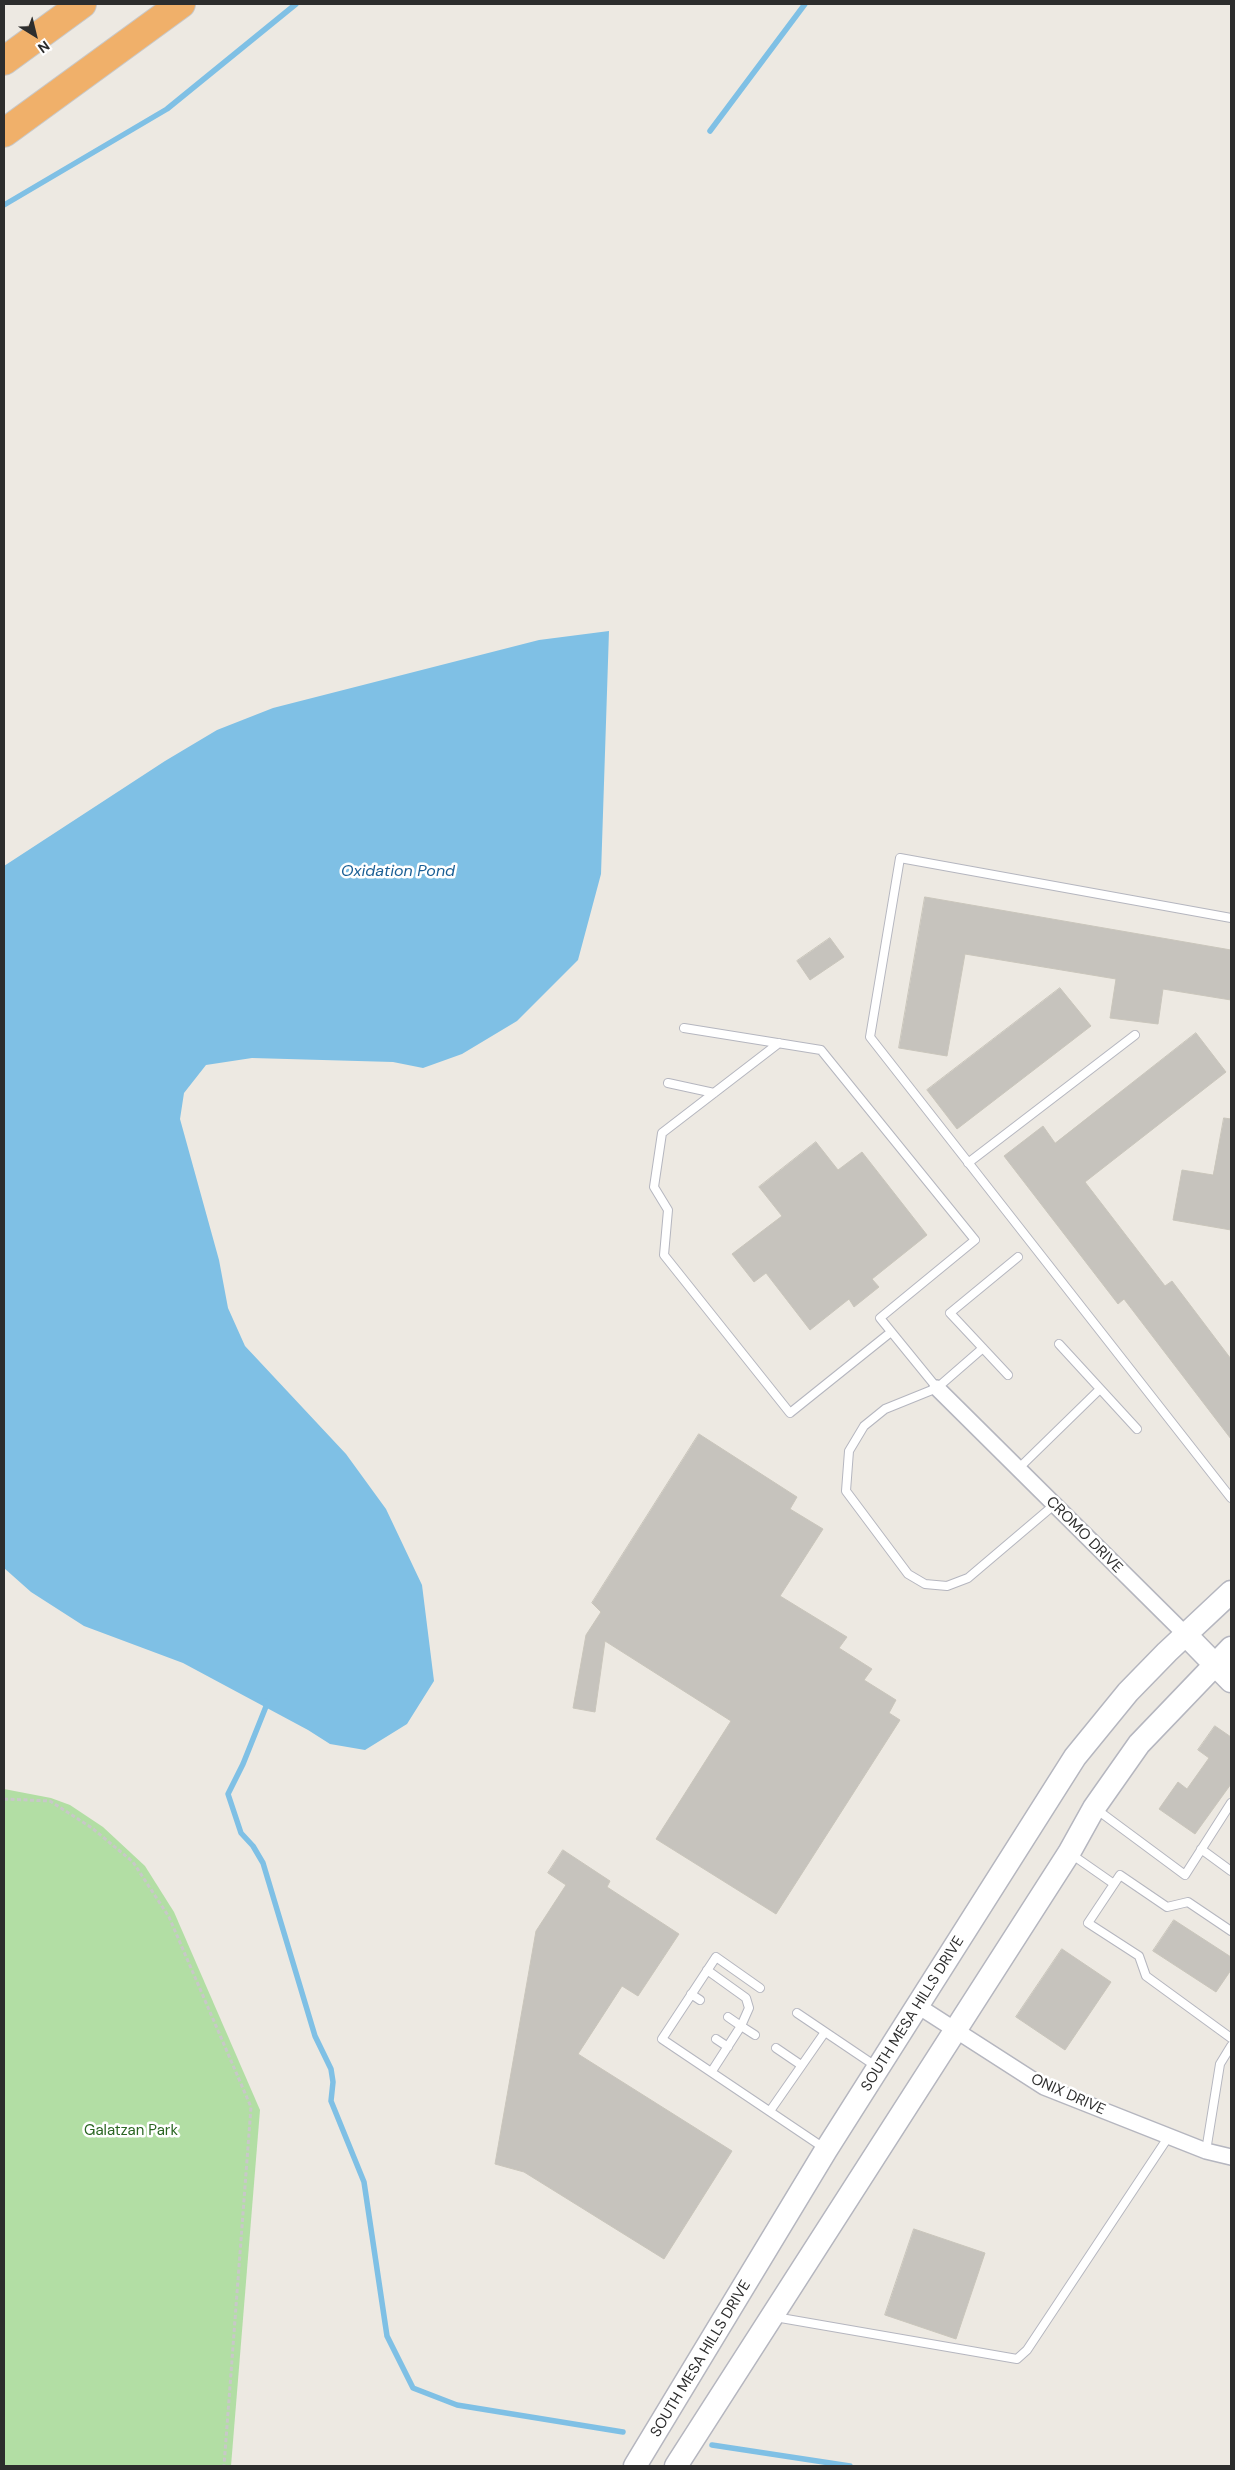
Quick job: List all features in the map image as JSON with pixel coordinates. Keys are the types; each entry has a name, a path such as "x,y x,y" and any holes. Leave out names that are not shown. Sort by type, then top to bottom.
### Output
{"highway":[{"path":"4,61 82,4"},
{"path":"4,133 181,4"}],"street":[{"name":"CROMO DRIVE","path":"937,1388 1231,1681"},
{"name":"SOUTH MESA HILLS DRIVE","path":"635,2466 826,2150 1075,1757 1128,1692 1185,1634 1231,1592"},
{"path":"676,2466 1069,1853 1094,1808 1139,1744 1231,1648"},
{"name":"ONIX DRIVE","path":"918,2006 1044,2087 1206,2151 1231,2157"}],"lane":[{"path":"1231,918 900,858 870,1037 1231,1498"},
{"path":"684,1028 821,1050 975,1240 880,1318 937,1388"},
{"path":"968,1163 1135,1035"},
{"path":"779,1043 662,1133 654,1187 668,1210 664,1255 790,1413 891,1332"},
{"path":"668,1082 714,1093"},
{"path":"1008,1375 950,1313 1018,1257"},
{"path":"1059,1344 1137,1429"},
{"path":"983,1348 937,1388 885,1409 864,1426 849,1451 846,1491 908,1574 925,1584 947,1586 968,1578 1054,1505"},
{"path":"1018,1469 1100,1389"},
{"path":"1094,1808 1185,1875 1231,1803"},
{"path":"1201,1849 1231,1871"},
{"path":"1069,1853 1114,1884"},
{"path":"1231,1931 1188,1902 1167,1907 1120,1875 1088,1923 1139,1956 1146,1976 1231,2038"},
{"path":"760,1988 716,1957 662,2038 826,2150"},
{"path":"708,1970 746,1998 749,2008 741,2026 712,2071"},
{"path":"691,1994 700,2000"},
{"path":"797,2013 878,2068"},
{"path":"678,2015 686,2020"},
{"path":"728,2017 755,2035"},
{"path":"770,2111 824,2032"},
{"path":"716,2039 728,2047"},
{"path":"1206,2151 1220,2064 1231,2046"},
{"path":"776,2048 801,2065"},
{"path":"771,2316 1017,2359 1027,2350 1169,2136"}],"path":[{"path":"4,1799 50,1801 92,1828 133,1862 169,1917 251,2107 224,2466"}],"green space":[{"name":"Galatzan Park","path":"4,1789 51,1798 70,1805 103,1827 145,1866 174,1912 260,2110 231,2466 4,2466"}],"water":[{"name":"Oxidation Pond","path":"609,631 601,874 578,960 517,1021 462,1054 423,1068 393,1062 252,1058 206,1065 184,1093 180,1119 219,1260 228,1308 245,1346 346,1454 386,1509 422,1585 434,1681 407,1724 365,1750 330,1744 308,1730 183,1663 84,1626 31,1592 4,1568 4,866 165,761 217,730 273,708 539,640"}],"building":[{"path":"925,897 1231,950 1231,1000 1163,989 1158,1024 1110,1018 1116,979 965,954 947,1056 899,1048"},
{"path":"830,938 844,957 810,980 797,961"},
{"path":"1060,988 1091,1026 957,1129 927,1090"},
{"path":"1196,1033 1226,1072 1085,1182 1165,1286 1172,1281 1231,1359 1231,1439 1124,1299 1118,1304 1004,1156 1043,1126 1055,1143"},
{"path":"1224,1118 1231,1119 1231,1230 1173,1220 1182,1170 1213,1175"},
{"path":"816,1142 838,1170 862,1152 927,1235 872,1279 879,1287 854,1307 849,1299 810,1330 766,1273 754,1282 732,1254 782,1216 759,1187"},
{"path":"699,1434 797,1497 790,1509 823,1529 780,1596 847,1637 839,1648 872,1669 864,1680 896,1700 889,1713 900,1720 776,1914 656,1839 731,1721 605,1641 595,1712 573,1708 586,1635 601,1612 592,1603"},
{"path":"1215,1726 1231,1737 1231,1784 1195,1834 1159,1809 1178,1782 1187,1789 1209,1758 1198,1750"},
{"path":"563,1850 610,1881 607,1887 679,1934 638,1996 622,1986 578,2054 732,2151 664,2259 524,2172 495,2164 536,1931 566,1885 548,1873"},
{"path":"1174,1920 1231,1957 1231,1970 1216,1992 1153,1951"},
{"path":"1062,1949 1111,1982 1065,2050 1016,2017"},
{"path":"914,2229 985,2253 956,2339 885,2315"}],"waterway":[{"path":"4,205 167,109 296,4"},
{"path":"710,131 805,4"},
{"path":"265,1701 267,1704 243,1764 228,1794 241,1833 253,1846 263,1863 315,2036 331,2069 333,2082 331,2101 364,2182 387,2336 413,2388 457,2405 623,2432"},
{"path":"712,2445 850,2466"}]}
